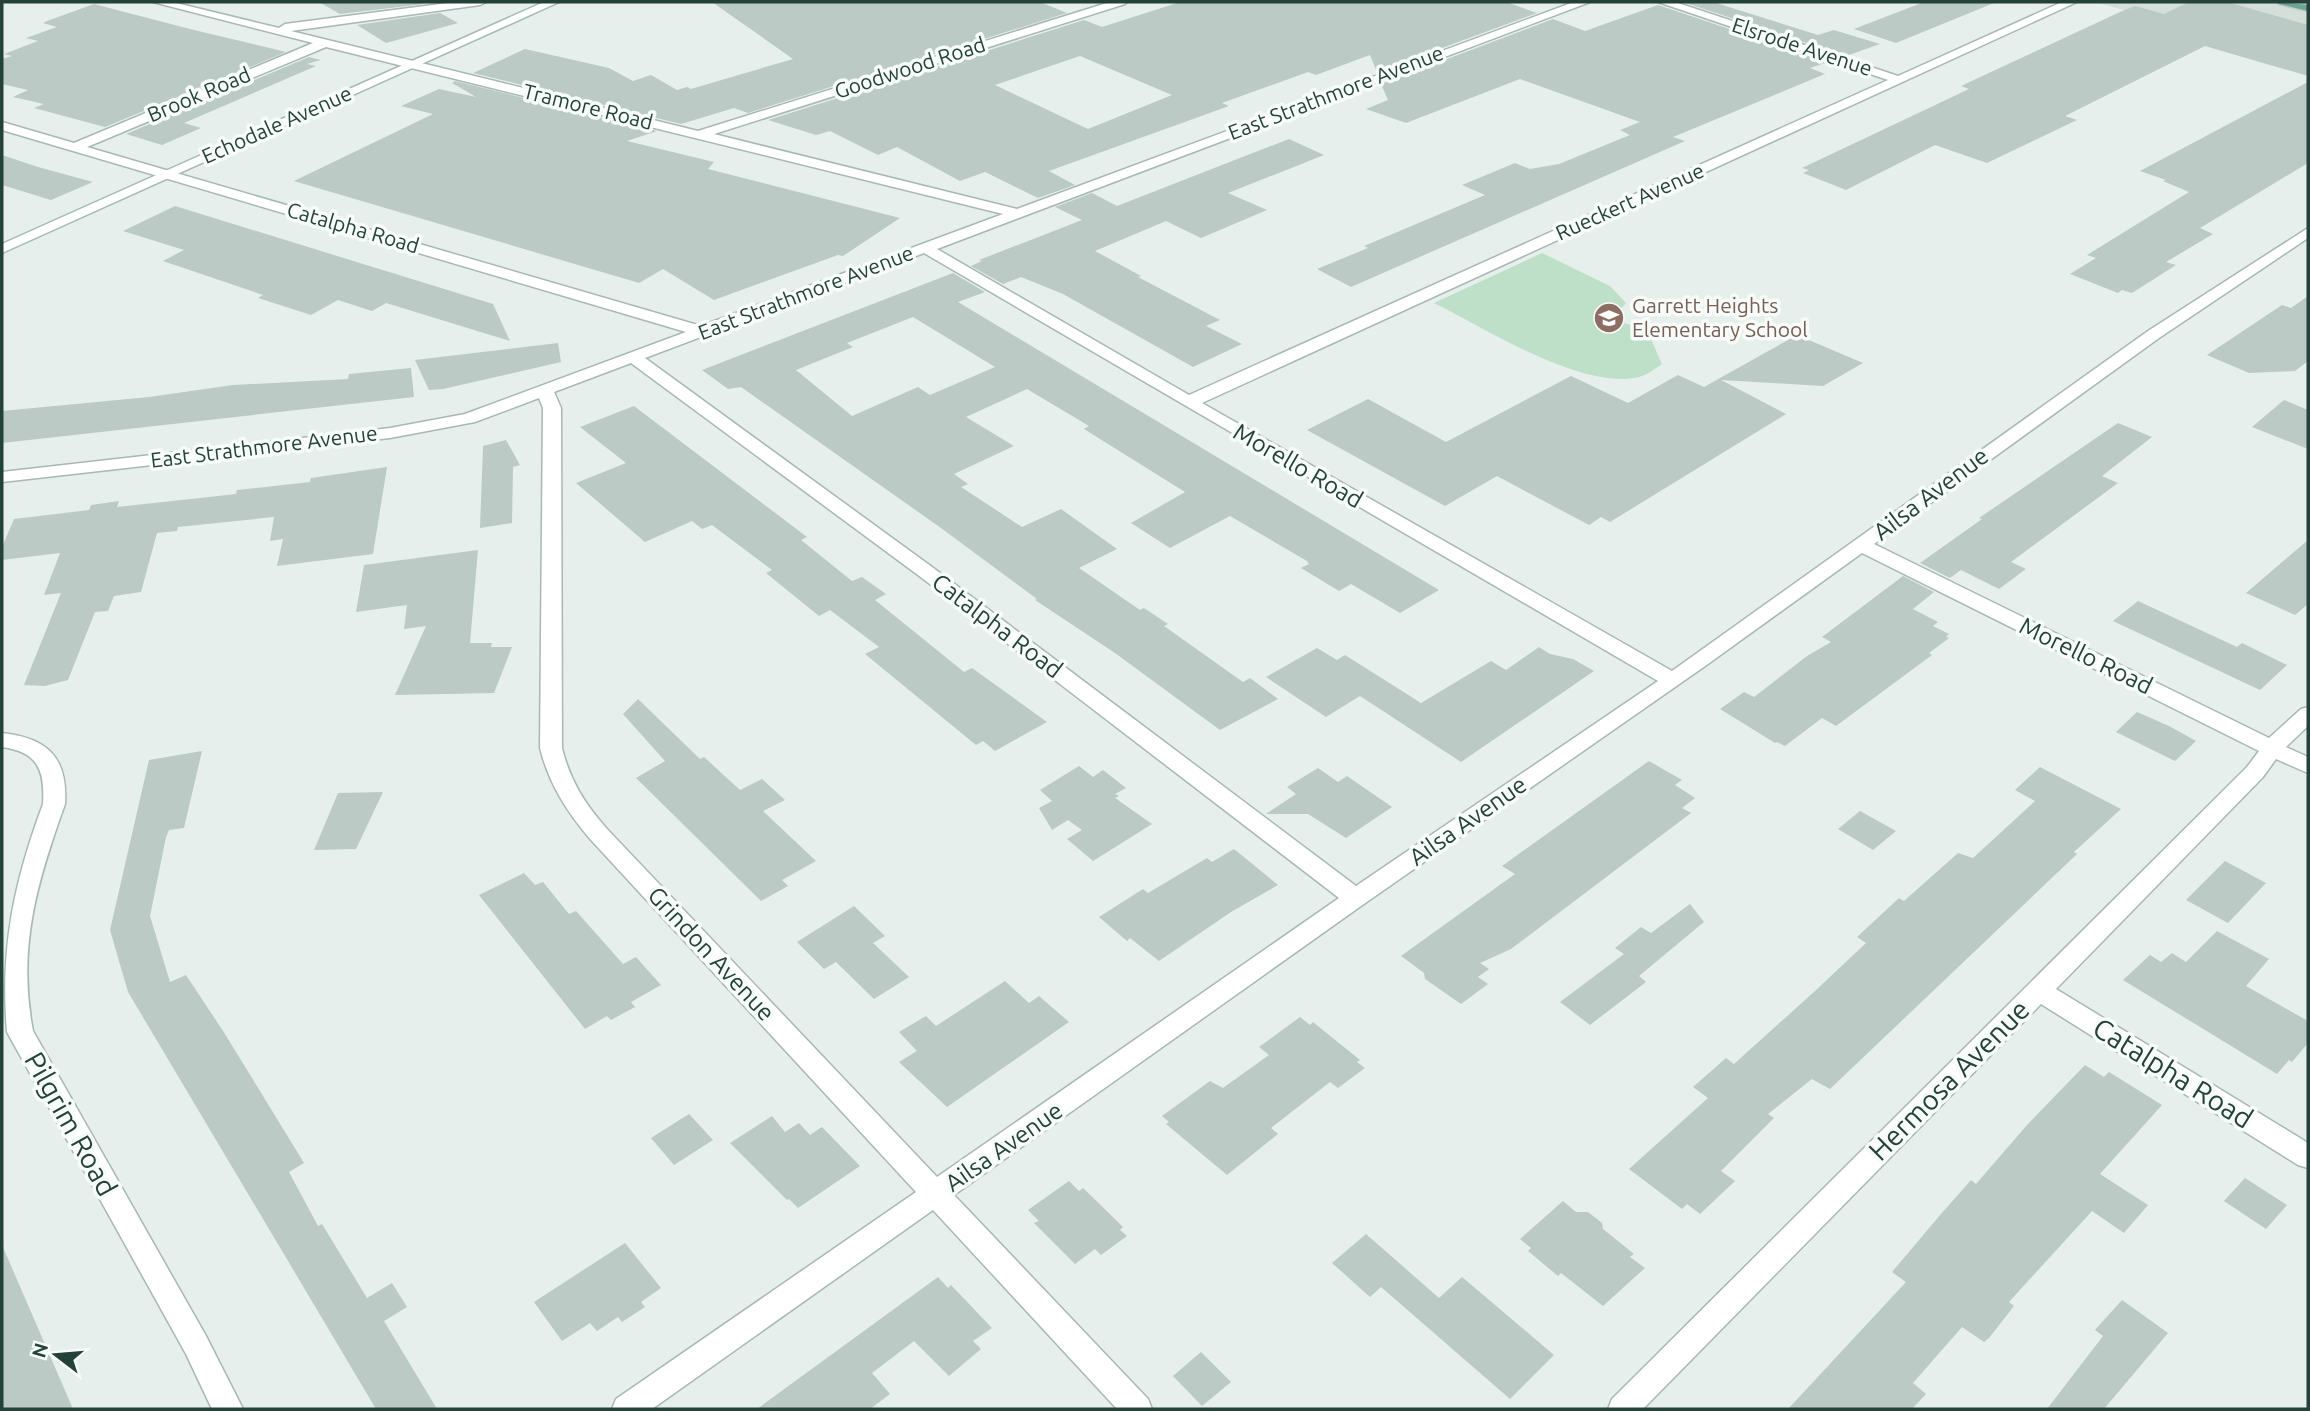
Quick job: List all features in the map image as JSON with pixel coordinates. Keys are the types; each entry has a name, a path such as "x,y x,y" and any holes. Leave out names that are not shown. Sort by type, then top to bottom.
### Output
{"main road":[{"path":"2283,2 2308,8"}],"street":[{"name":"Tramore Road","path":"159,2 1017,213"},
{"path":"272,29 431,5 480,2"},
{"name":"Echodale Avenue","path":"2,249 553,2"},
{"name":"Goodwood Road","path":"699,135 1121,2"},
{"name":"East Strathmore Avenue","path":"2,477 419,429 469,418 1584,2"},
{"name":"Elsrode Avenue","path":"1664,2 1899,80"},
{"name":"Rueckert Avenue","path":"1189,402 2071,2"},
{"name":"Brook Road","path":"75,147 324,43"},
{"name":"Catalpha Road","path":"2,126 704,332"},
{"name":"Ailsa Avenue","path":"627,1409 1863,546 1996,445 2197,303 2308,232"},
{"name":"Morello Road","path":"925,248 1672,680"},
{"name":"Catalpha Road","path":"634,358 925,571 1356,898"},
{"name":"Grindon Avenue","path":"545,391 552,408 551,748 554,770 563,789 632,870 1136,1409"},
{"name":"Morello Road","path":"1863,546 2308,766"},
{"name":"Hermosa Avenue","path":"1623,1409 2255,772 2272,748 2308,714"},
{"name":"Pilgrim Road","path":"2,740 30,745 51,767 56,784 54,804 13,928 9,968 10,1003 20,1032 196,1345 228,1409"},
{"name":"Catalpha Road","path":"2038,990 2308,1157"}],"shaded area":[{"path":"2095,2 2308,2 2308,62"}],"green space":[{"path":"1542,253 1610,286 1626,303 1611,320 1640,328 1645,332 1662,364 1639,377 1616,379 1590,375 1534,355 1434,303"}],"building":[{"path":"319,2 420,2 424,4 340,14"},
{"path":"712,2 1040,2 1067,13 748,113 734,108 681,124 473,73 525,49 609,68 633,81 651,75 677,90 687,87 691,89 793,59"},
{"path":"1180,2 1506,2 1537,13 1377,72 1370,55 1316,75 1308,72 1222,103 1229,106 1049,171 1075,185 1038,198 985,172 960,181 897,147 878,155 830,131 816,135 768,120 1084,20 1102,27","holes":["1080,56 1172,95 1088,129 995,85"]},
{"path":"1683,2 1713,2 1818,35 1834,30 1880,44 1846,56"},
{"path":"1924,2 1994,3 1896,43 1854,29"},
{"path":"2189,2 2227,2 2308,25 2308,76 2205,46 2065,116 2077,120 1987,163 1935,145 1846,190 1803,173 1809,170 1802,168 1969,89 1961,86 2120,12 2135,6 2164,14"},
{"path":"94,4 286,52 105,127 34,108 44,104 13,97 28,90 2,84 2,59 12,56 4,54 38,41 26,38 57,27 43,23"},
{"path":"1658,5 1828,62 1810,68 1825,74 1673,137 1685,141 1351,287 1317,269 1368,248 1364,246 1485,195 1462,185 1515,163 1530,169 1559,164 1630,135 1620,130 1640,122 1520,79 1406,123 1366,109 1388,100 1381,84 1553,19 1585,31"},
{"path":"440,13 458,23 386,43 357,25"},
{"path":"309,57 321,60 307,64 316,66 184,123 201,128 162,145 126,134"},
{"path":"455,81 657,131 627,141 714,162 708,169 900,218 843,256 838,255 714,300 663,269 639,283 294,181 433,114 401,106 439,89 476,97 452,83"},
{"path":"2308,82 2308,163 2200,228 2213,234 2166,262 2176,265 2132,293 2122,290 2118,293 2070,274 2096,258 2087,255 2189,192 2140,171"},
{"path":"1289,139 1324,155 1228,193 1267,210 1201,238 1166,221 1095,251 1220,320 1206,326 1242,344 1193,367 1063,294 1021,277 1003,284 971,266 982,261 979,260 1082,220 1055,207 1092,193 1117,206"},
{"path":"2,155 93,182 51,200 2,185"},
{"path":"175,206 493,304 510,341 386,303 372,311 338,300 311,315 258,298 263,295 163,261 184,250 123,231"},
{"path":"953,273 985,292 958,302 1439,590 1400,613 1351,584 1339,591 1301,568 1309,564 1307,561 1230,516 1170,548 1131,523 1185,492 1084,429 1089,426 1027,389 966,417 1014,446 954,474 968,484 961,487 1022,527 1061,509 1117,549 1079,568 1140,610 1144,608 1168,624 1164,626 1243,682 1250,678 1278,699 1220,730 741,387 728,389 702,370","holes":["913,317 995,367 930,395 918,387 852,416 796,370 853,347 847,343"]},
{"path":"2308,296 2308,361 2295,371 2249,373 2207,355 2282,305 2291,308"},
{"path":"1797,335 1863,363 1823,386 1721,380 1786,414 1610,522 1601,517 1589,525 1497,476 1445,506 1307,430 1368,399 1446,442 1571,376 1628,403 1678,375 1704,387"},
{"path":"558,343 561,362 443,389 429,390 415,360"},
{"path":"411,368 414,397 2,443 2,411 149,397 233,385 348,379 349,374"},
{"path":"2284,400 2308,410 2308,449 2252,427"},
{"path":"634,406 807,537 801,540 852,581 862,577 886,594 875,600 964,672 972,668 1047,722 995,751 983,741 976,745 865,654 879,647 830,610 819,616 766,573 772,570 712,525 702,529 692,521 645,542 576,483 626,463 580,427"},
{"path":"2118,423 2152,437 2102,476 2118,483 2011,562 2026,569 1999,589 1961,570 1950,578 1920,563 1982,519 1979,518"},
{"path":"506,440 520,465 513,467 512,523 480,528 483,446"},
{"path":"387,467 373,554 277,566 283,539 270,541 274,517 178,527 177,531 157,533 141,592 114,596 108,611 95,612 68,680 45,686 24,685 61,593 44,595 60,553 2,560 2,547 14,519 89,510 91,505 119,501 117,507 236,494 237,490 310,482 311,478"},
{"path":"2308,540 2308,604 2295,615 2246,593"},
{"path":"478,550 470,643 512,647 494,693 395,695 426,626 404,629 407,605 356,612 364,565"},
{"path":"1903,576 1934,592 1913,609 1938,622 1933,626 1949,634 1946,637 1949,638 1929,653 1932,655 1836,726 1822,718 1785,746 1775,743 1720,709 1744,692 1754,697 1807,656 1831,642 1822,637"},
{"path":"2138,601 2237,647 2242,643 2287,665 2260,690 2113,621"},
{"path":"1539,647 1550,654 1573,659 1594,671 1461,762 1360,696 1326,717 1266,677 1317,648 1337,660 1345,655 1421,703 1491,661 1506,670"},
{"path":"638,699 700,759 704,757 740,790 762,779 785,800 763,811 816,861 782,880 788,886 761,901 636,778 665,761 623,714"},
{"path":"2137,712 2196,741 2175,761 2116,732"},
{"path":"202,751 184,828 169,830 166,837 150,916 170,982 186,975 225,1034 304,1163 289,1172 318,1226 322,1224 367,1298 392,1283 407,1307 384,1321 437,1409 376,1409 128,992 110,930 149,760"},
{"path":"1649,761 1682,780 1675,785 1695,798 1682,808 1691,813 1511,949 1480,963 1489,969 1478,977 1488,984 1461,1004 1425,979 1424,973 1401,956 1515,874 1502,866"},
{"path":"1079,766 1093,777 1103,770 1126,788 1115,794 1119,796 1115,798 1152,824 1093,861 1067,839 1082,830 1068,820 1052,830 1039,808 1052,801 1040,790"},
{"path":"2040,767 2121,809 1830,1089 1812,1079 1768,1114 1774,1118 1721,1171 1735,1181 1700,1214 1687,1204 1682,1209 1629,1169 1708,1098 1693,1087 1726,1058 1734,1064 1815,991 1866,943 1857,937 1899,898 1904,901 1958,853 1973,858 2035,801 2015,790"},
{"path":"1318,768 1338,782 1347,776 1392,807 1346,838 1308,814 1266,814 1296,794 1287,787"},
{"path":"383,792 356,849 314,850 338,793"},
{"path":"1860,811 1896,831 1873,850 1838,829"},
{"path":"1234,849 1278,885 1231,912 1159,961 1130,938 1127,941 1099,917 1143,889 1148,893 1207,858 1212,862"},
{"path":"2225,861 2266,883 2228,923 2186,900"},
{"path":"524,873 535,885 543,882 569,914 576,911 623,964 636,957 661,985 631,1002 635,1007 611,1020 607,1016 585,1029 479,895"},
{"path":"1690,904 1704,922 1639,976 1646,982 1590,1025 1560,1002 1624,954 1615,948 1641,927 1651,933"},
{"path":"854,906 885,936 873,943 909,977 874,999 836,962 824,969 797,942"},
{"path":"2217,931 2269,959 2246,986 2308,1021 2308,1043 2292,1062 2289,1060 2277,1074 2123,980 2150,955 2161,962 2172,953 2186,962"},
{"path":"1005,981 1029,1003 1039,996 1069,1022 947,1107 899,1062 917,1051 899,1032 926,1016 936,1026"},
{"path":"1300,1017 1310,1025 1313,1022 1360,1060 1357,1062 1365,1068 1338,1088 1330,1082 1271,1128 1278,1134 1227,1175 1166,1124 1169,1122 1162,1116 1210,1081 1223,1088 1269,1055 1259,1047"},
{"path":"2085,1065 2104,1077 2109,1072 2162,1105 2100,1174 2148,1205 2124,1233 2092,1211 2009,1302 2014,1306 1989,1338 1984,1342 1962,1327 1913,1383 1926,1394 1912,1409 1788,1409 1906,1282 1892,1272 1941,1214 1971,1180 1976,1184 2027,1125"},
{"path":"689,1114 713,1140 674,1165 651,1138"},
{"path":"772,1116 785,1132 799,1123 810,1135 822,1127 860,1166 798,1208 730,1143"},
{"path":"2245,1178 2287,1205 2266,1229 2224,1201"},
{"path":"1069,1181 1079,1191 1083,1188 1123,1227 1120,1230 1127,1236 1101,1255 1095,1249 1075,1264 1034,1223 1039,1221 1028,1210"},
{"path":"1563,1201 1576,1212 1588,1212 1602,1223 1603,1229 1634,1254 1630,1257 1645,1268 1603,1306 1561,1273 1558,1276 1528,1251 1531,1248 1520,1239"},
{"path":"1366,1234 1439,1298 1462,1277 1554,1355 1510,1399 1381,1287 1370,1297 1332,1263"},
{"path":"625,1243 661,1288 641,1302 645,1307 622,1322 618,1317 597,1331 590,1323 562,1341 534,1302"},
{"path":"2,1245 73,1409 2,1409"},
{"path":"938,1277 948,1288 951,1285 992,1328 973,1341 981,1349 949,1376 914,1341 872,1373 890,1394 870,1409 757,1409"},
{"path":"2122,1300 2168,1333 2104,1409 2047,1409 2103,1336 2095,1330"},
{"path":"1201,1352 1231,1382 1202,1406 1173,1376"}],"place":[{"name":"Garrett Heights Elementary School","path":"1609,318"}]}
